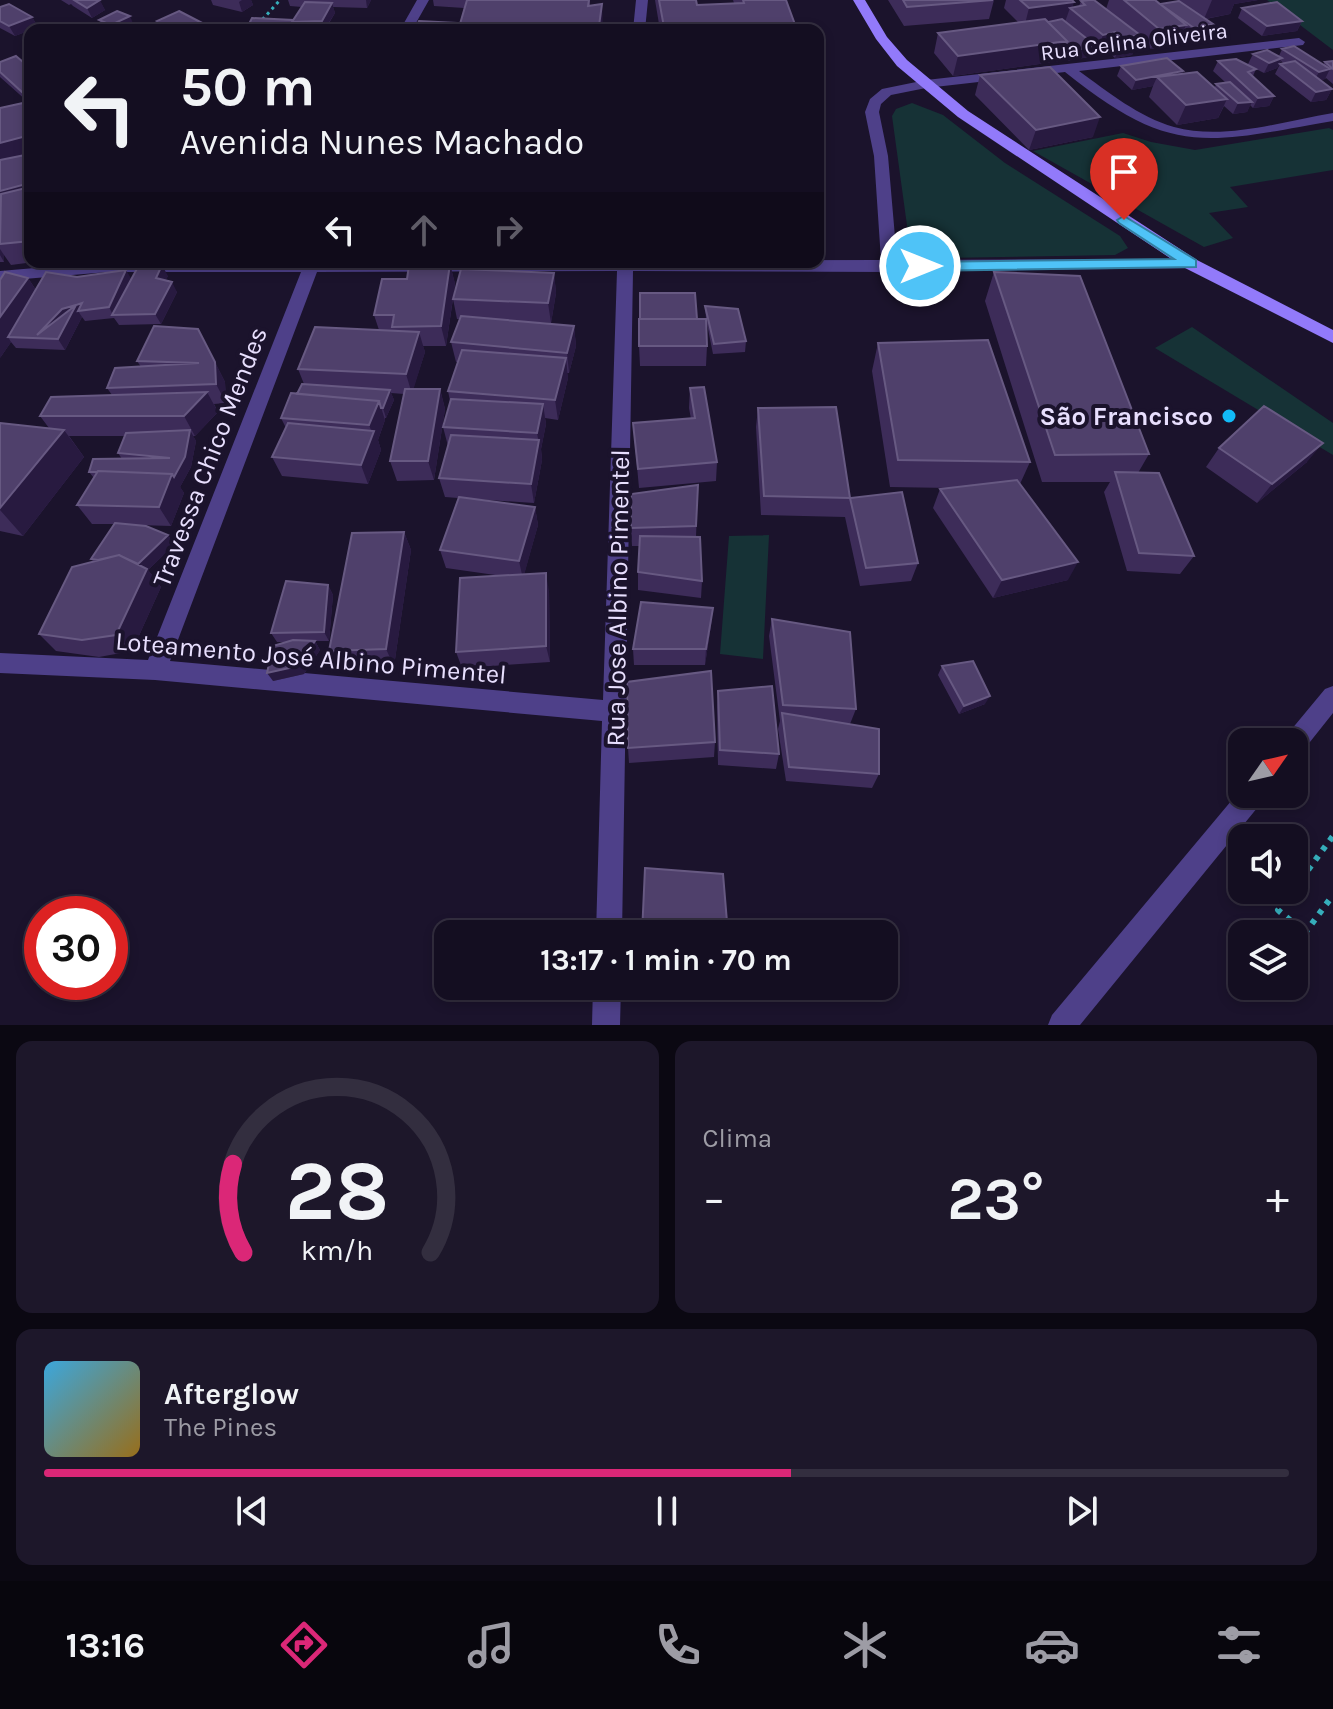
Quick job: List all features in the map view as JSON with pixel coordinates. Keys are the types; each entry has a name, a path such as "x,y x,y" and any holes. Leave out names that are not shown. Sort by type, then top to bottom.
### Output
{"street":[{"path":"409,24 423,0"},
{"path":"640,24 642,0"},
{"path":"859,0 882,39 926,84 963,114 1191,264 1333,337"},
{"name":"Rua Celina Oliveira","path":"890,267 881,156 872,112 875,102 887,92 926,84 1299,42"},
{"path":"1070,70 1146,121 1190,135 1220,134 1333,117"},
{"path":"824,266 1191,264"},
{"path":"0,276 96,268"},
{"name":"Travessa Chico Mendes","path":"155,670 310,268"},
{"name":"Rua Jose Albino Pimentel","path":"609,920 625,268"},
{"name":"Loteamento José Albino Pimentel","path":"0,663 155,670 616,712"},
{"path":"1307,728 1333,696"},
{"path":"1062,1025 1241,808"},
{"path":"606,1025 607,1000"}],"path":[{"path":"258,24 280,0"},
{"path":"1308,869 1333,836"},
{"path":"1282,904 1278,910 1305,933 1333,895"}],"green space":[{"path":"1267,0 1333,0 1333,50"},
{"path":"912,103 943,115 1005,163 1120,236 1128,248 1115,255 941,258 921,252 909,240 892,116 896,109"},
{"path":"1329,128 1333,130 1333,170 1230,187 1248,207 1209,213 1233,238 1204,247 1033,151 1123,133 1195,150"},
{"path":"1192,327 1333,423 1333,455 1155,348"},
{"path":"769,535 763,659 720,654 729,536"}],"building":[{"path":"74,0 100,0 87,8"},
{"path":"467,0 589,0 588,6 602,4 599,24 460,24"},
{"path":"659,0 696,0 697,5 744,3 743,0 786,0 795,24 754,23 663,24"},
{"path":"903,0 993,0 907,7"},
{"path":"1020,0 1072,0 1074,2 1029,8"},
{"path":"1094,0 1140,35 1122,38 1115,32 1103,35 1070,8 1085,5 1081,1"},
{"path":"1124,0 1155,0 1186,25 1159,29"},
{"path":"1179,1 1213,24 1194,28 1160,4"},
{"path":"305,2 332,3 322,21 292,22"},
{"path":"1277,2 1302,21 1267,26 1242,8"},
{"path":"9,4 32,17 9,26 0,21 0,7"},
{"path":"117,11 130,16 113,24 99,20"},
{"path":"179,11 204,24 163,24 157,21"},
{"path":"252,18 293,20 293,24 249,24"},
{"path":"1045,19 1067,41 958,56 938,33"},
{"path":"1062,19 1096,46 1072,51 1066,46 1067,41 1048,22"},
{"path":"419,21 456,23 456,24 418,24"},
{"path":"1294,46 1330,69 1319,72 1282,49"},
{"path":"1267,50 1282,58 1269,63 1253,54"},
{"path":"16,56 24,63 24,91 0,72 0,62"},
{"path":"1167,58 1183,71 1136,80 1121,66"},
{"path":"1236,59 1256,69 1248,72 1274,96 1258,98 1218,61"},
{"path":"1295,61 1332,89 1316,92 1280,64"},
{"path":"1050,67 1100,117 1036,130 980,75"},
{"path":"1197,72 1227,99 1186,105 1157,77"},
{"path":"1230,82 1252,102 1238,103 1216,84"},
{"path":"23,103 24,137 0,143 0,108"},
{"path":"24,155 24,185 0,191 0,160"},
{"path":"24,188 24,242 0,244 1,194"},
{"path":"137,268 161,268 156,278 172,282 155,314 112,315"},
{"path":"409,268 449,268 441,326 392,327 394,315 374,315 382,279 407,279"},
{"path":"461,269 554,273 548,303 453,299"},
{"path":"126,270 109,307 78,311 82,303 76,305 58,339 8,337 46,272 77,277","holes":["76,305 37,335 62,309"]},
{"path":"5,272 28,278 0,317 0,280"},
{"path":"994,272 1080,276 1149,454 1055,455"},
{"path":"640,293 695,293 697,319 640,319"},
{"path":"705,306 738,309 746,341 714,344"},
{"path":"461,316 574,326 567,353 451,342"},
{"path":"639,319 706,319 707,346 639,346"},
{"path":"154,326 198,329 215,362 216,384 107,388 115,368 199,363 137,361"},
{"path":"315,327 419,332 406,374 298,369"},
{"path":"988,340 1030,462 898,460 878,343"},
{"path":"462,350 566,358 555,400 448,391"},
{"path":"302,384 390,390 381,408 379,401 297,394"},
{"path":"704,387 717,462 638,469 633,423 695,418 690,388"},
{"path":"405,389 440,389 428,461 390,461"},
{"path":"207,392 184,416 40,416 51,397"},
{"path":"291,393 379,401 369,425 281,418"},
{"path":"451,399 543,404 537,433 443,427"},
{"path":"1264,406 1323,443 1272,484 1219,448"},
{"path":"836,407 850,498 764,496 758,408"},
{"path":"0,423 64,430 0,508"},
{"path":"288,423 374,431 361,465 272,457"},
{"path":"190,430 185,457 174,477 172,474 89,472 93,459 170,458 118,453 126,433"},
{"path":"451,435 539,440 531,484 439,478"},
{"path":"98,471 172,474 159,507 77,505"},
{"path":"1115,472 1159,473 1194,556 1139,553"},
{"path":"1017,480 1078,562 1002,580 940,489"},
{"path":"698,485 696,526 631,528 631,494"},
{"path":"902,492 918,563 866,568 850,498"},
{"path":"459,497 535,507 519,561 440,550"},
{"path":"115,523 146,526 168,535 138,564 119,555 91,559"},
{"path":"404,532 386,649 329,651 352,533"},
{"path":"640,536 700,537 702,581 638,572"},
{"path":"119,555 147,569 116,635 82,640 39,634 72,567"},
{"path":"546,573 546,646 456,652 460,578"},
{"path":"286,581 328,585 324,632 271,633"},
{"path":"641,602 713,608 706,649 633,649"},
{"path":"772,619 850,632 856,709 783,705"},
{"path":"293,640 315,641 298,666 267,673 273,646"},
{"path":"973,661 990,696 964,706 942,666"},
{"path":"711,671 715,742 628,748 627,682"},
{"path":"772,686 779,754 720,750 718,691"},
{"path":"782,713 879,729 879,774 789,767"},
{"path":"645,868 723,874 727,920 643,920"}],"place":[{"name":"São Francisco","path":"1229,416"}],"route":[{"path":"920,266 1191,264 1124,220"}]}
